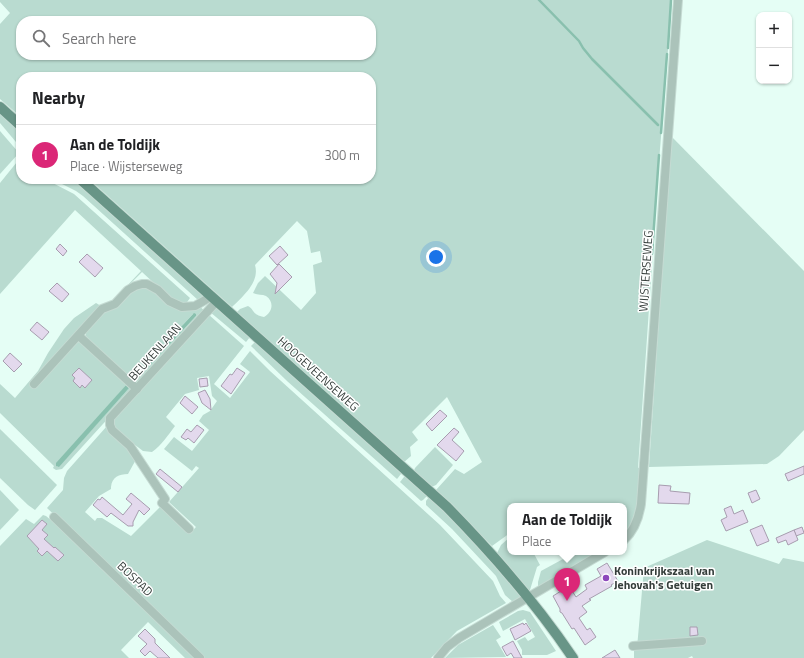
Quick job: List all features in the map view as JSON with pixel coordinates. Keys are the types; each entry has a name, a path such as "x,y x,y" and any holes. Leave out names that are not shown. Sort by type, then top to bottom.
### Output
{"main road":[{"path":"0,107 16,121"},
{"name":"HOOGEVEENSEWEG","path":"86,184 447,507 476,537 528,597 573,658"}],"street":[{"name":"WIJSTERSEWEG","path":"627,537 636,523 641,504 678,0"},
{"path":"34,384 102,309 115,304 128,290 135,286 147,284 158,290 169,301 182,307 195,306 214,299"},
{"name":"BEUKENLAAN","path":"189,530 162,503 165,499 130,446 112,430 110,418 137,389 214,299"},
{"path":"79,336 137,389"},
{"name":"BOSPAD","path":"54,517 200,658"},
{"path":"438,658 447,647 459,638 600,555"},
{"path":"633,646 702,641"}],"shaded area":[{"path":"0,0 672,0 638,468 641,467 640,485 634,516 627,530 627,503 507,503 507,535 492,546 436,493 436,490 455,469 464,474 482,462 447,397 412,432 418,440 410,447 411,456 403,463 237,312 248,306 260,316 264,317 269,313 271,310 271,301 269,298 264,295 253,293 258,283 265,276 301,310 316,293 313,265 322,262 320,251 311,253 307,231 297,221 255,265 256,271 253,283 232,307 95,184 376,184 376,72 16,72 16,113 0,99 0,24 10,13 0,2"},
{"path":"0,112 16,126 16,142 0,123"},
{"path":"0,131 16,150 16,156 0,174"},
{"path":"671,136 804,271 804,430 779,456 767,464 649,467"},
{"path":"16,163 16,184 55,184 74,194 190,298 185,305 170,298 142,272 112,302 141,271 75,210 0,294 0,183"},
{"path":"62,184 81,184 202,293 202,297 198,300 76,191"},
{"path":"144,287 154,291 161,299 176,309 182,311 199,306 205,311 139,383 135,382 196,316 196,314 193,314 131,380 86,336 86,332 119,300"},
{"path":"96,303 101,306 30,384 34,387 78,342 127,384 57,467 130,387 133,391 62,469 56,470 53,468 54,466 0,413 0,384 15,398 38,371 64,329 74,318"},
{"path":"216,306 250,337 246,342 210,312"},
{"path":"194,313 196,316 135,382 131,380"},
{"path":"208,314 244,346 214,384 230,398 250,372 240,364 250,351 270,371 440,525 493,581 500,596 506,603 457,631 431,658 205,658 47,508 63,490 64,478 67,471 107,426 139,454 128,474 119,475 114,478 111,489 99,496 85,512 95,521 97,518 102,518 131,536 161,506 190,533 196,527 169,502 199,468 196,466 192,471 164,449 174,437 192,451 209,430 199,421 203,415 210,411 217,401 212,396 209,376 197,378 199,390 185,394 166,417 175,426 162,443 152,452 143,451 114,429 112,421"},
{"path":"256,341 401,471 401,474 397,479 287,381 251,346"},
{"path":"127,384 130,387 59,467 56,466 56,463"},
{"path":"0,429 57,485 35,510 0,478"},
{"path":"435,447 453,465 436,485 429,488 413,473 415,468"},
{"path":"404,477 408,477 428,495 421,501 400,482"},
{"path":"0,490 19,510 0,530"},
{"path":"429,497 473,539 521,595 519,600 513,602 505,595 496,576 452,529 426,505 426,501"},
{"path":"43,515 52,521 196,658 185,658 148,622 121,650 129,658 0,658 0,546 26,519 34,524"},
{"path":"507,540 507,555 535,555 540,565 537,567 530,590 528,590 496,555 501,545"},
{"path":"707,540 779,564 783,558 804,562 804,658 693,658 692,656 688,658 634,658 634,649 637,648 644,568"},
{"path":"570,555 594,555 538,587 541,571"},
{"path":"523,610 530,612 556,651 547,655 522,655 522,650 517,641 525,637 528,641 535,637 525,619 503,631 499,622 518,611"},
{"path":"493,625 501,637 496,640 506,657 445,658 458,645"}],"building":[{"path":"60,244 67,251 63,256 56,249"},
{"path":"280,246 288,255 277,265 269,256"},
{"path":"87,254 103,268 95,277 79,262"},
{"path":"279,264 292,277 275,294 277,283 270,274"},
{"path":"57,283 69,294 62,302 49,291"},
{"path":"37,322 49,332 42,340 30,330"},
{"path":"10,353 22,364 14,372 3,361"},
{"path":"79,368 92,380 85,388 82,385 80,388 73,381 75,378 72,375"},
{"path":"237,368 245,373 231,394 221,386 230,374 232,375"},
{"path":"207,378 208,386 200,387 199,379"},
{"path":"205,390 210,399 211,410 202,403 198,393"},
{"path":"185,396 198,407 192,414 180,403"},
{"path":"440,410 447,416 432,431 426,424"},
{"path":"197,425 204,430 194,443 188,438 186,440 181,437 187,429 191,432"},
{"path":"454,428 459,432 452,440 464,451 456,461 437,445"},
{"path":"804,466 804,474 788,481 785,474"},
{"path":"160,469 182,487 178,492 156,474"},
{"path":"659,485 671,486 670,491 690,493 689,504 658,503"},
{"path":"756,490 760,499 752,503 748,493"},
{"path":"131,493 150,509 144,515 139,510 133,522 133,526 128,526 111,513 107,517 93,505 102,497 123,515 132,504 126,499"},
{"path":"731,506 734,514 743,510 748,522 726,531 721,520 727,517 724,509"},
{"path":"42,520 47,524 42,530 48,535 44,539 64,555 58,561 47,551 42,556 37,551 39,549 27,536"},
{"path":"762,525 769,541 757,546 750,530"},
{"path":"802,527 804,533 796,536 794,530"},
{"path":"794,530 798,540 788,545 786,540 778,543 776,538"},
{"path":"607,563 618,581 589,599 591,600 582,606 587,612 579,618 587,630 590,628 596,637 585,645 574,628 572,629 560,612 560,609 553,596 569,586 576,597 587,589 585,585 601,576 597,569"},
{"path":"523,623 524,625 526,623 531,631 515,640 510,629"},
{"path":"690,627 697,627 698,635 690,636"},
{"path":"145,629 155,639 155,643 170,658 158,658 150,651 145,656 140,651 147,644 138,636"},
{"path":"513,641 522,658 514,658 511,653 507,656 502,647"},
{"path":"615,650 620,658 602,658"}],"waterway":[{"path":"539,0 579,41 592,59 658,125"},
{"path":"668,48 671,0"},
{"path":"661,133 667,54"},
{"path":"652,254 659,155"}],"place":[{"name":"Koninkrijkszaal van Jehovah's Getuigen","path":"606,578"},
{"name":"Aan de Toldijk","path":"567,601"}]}
